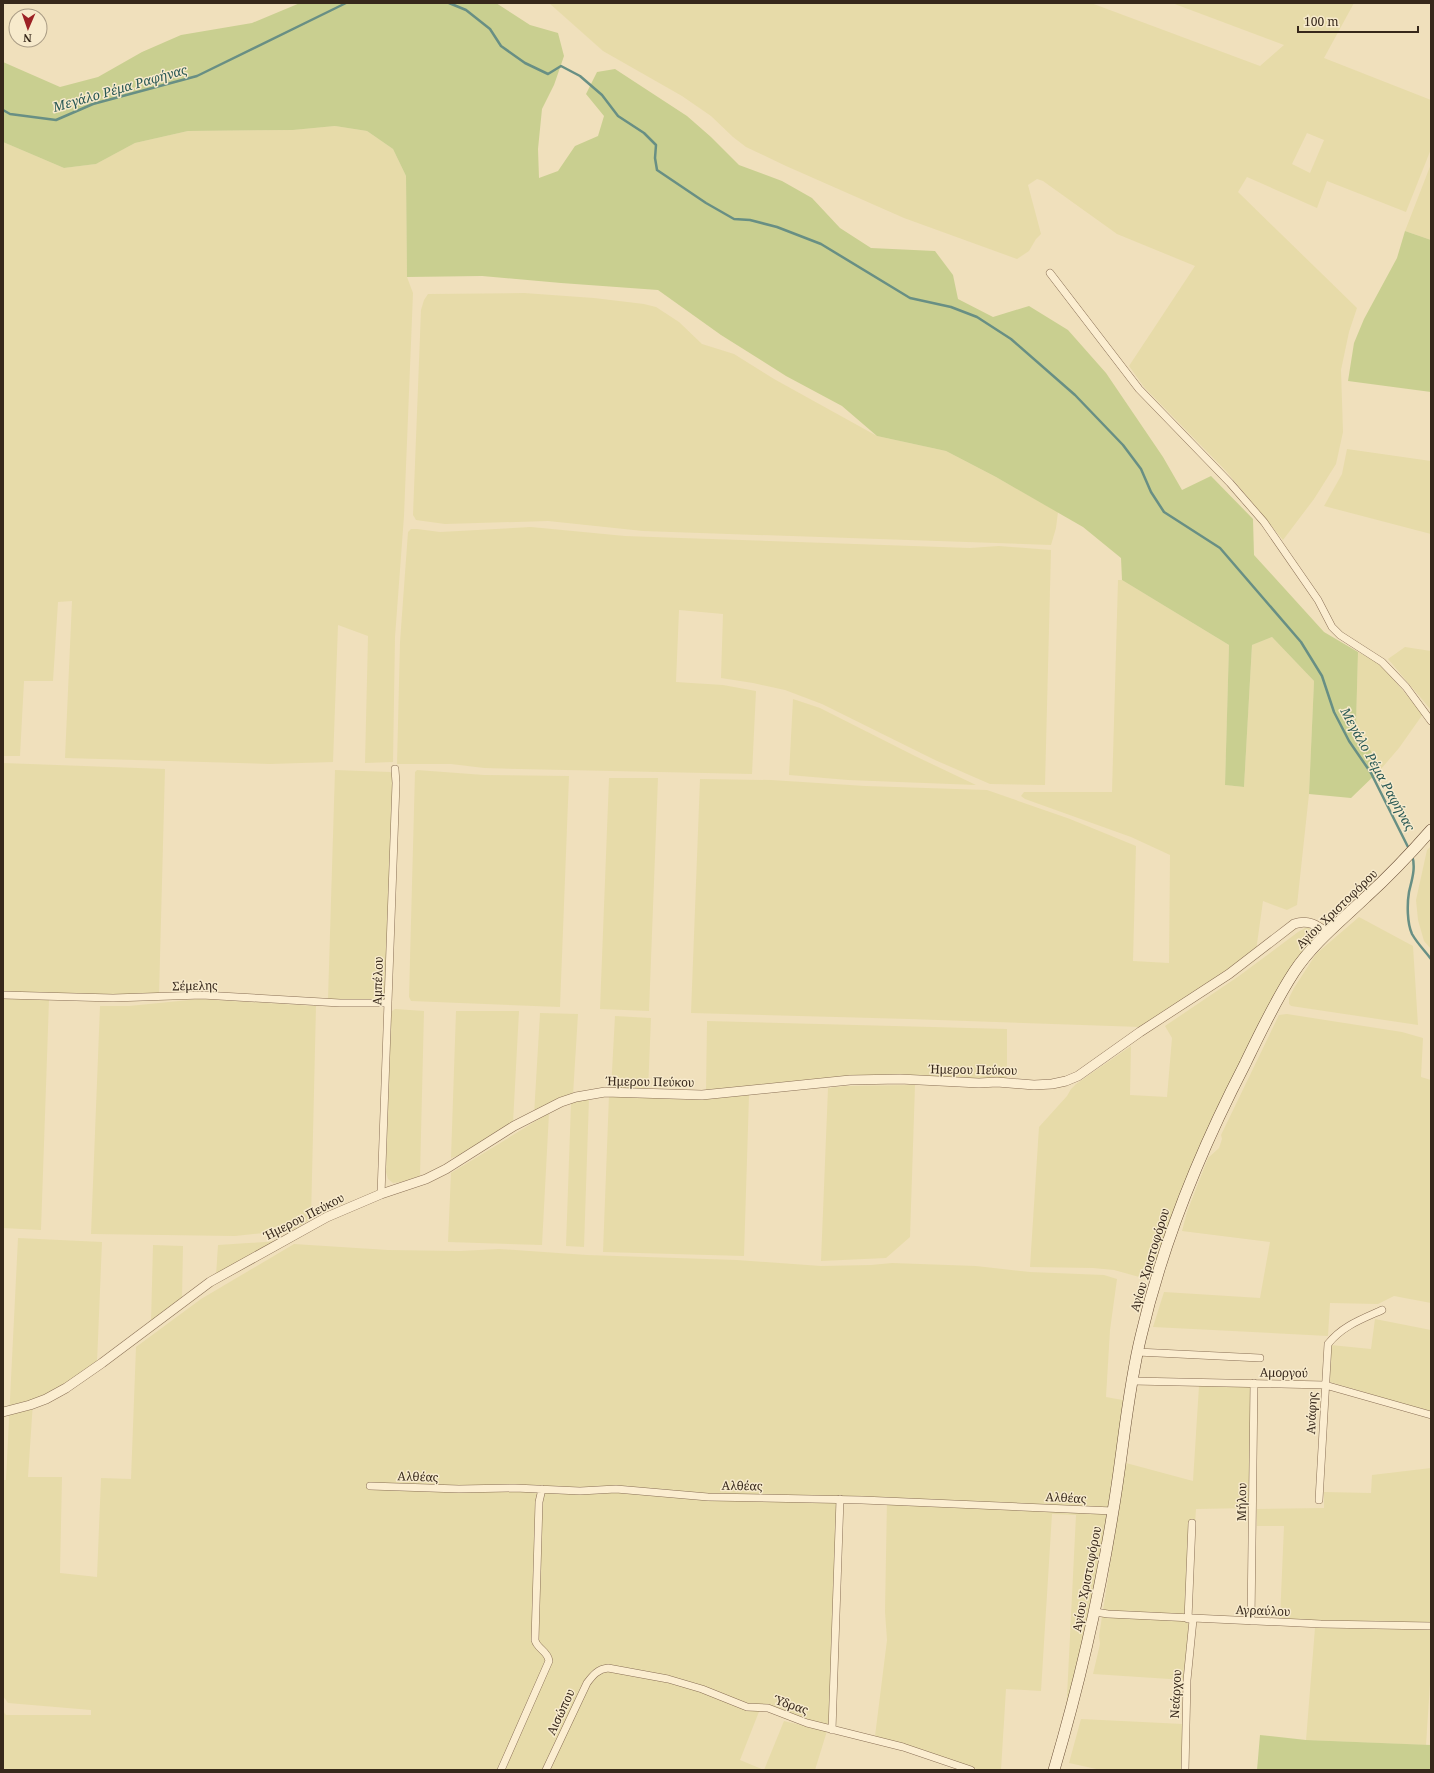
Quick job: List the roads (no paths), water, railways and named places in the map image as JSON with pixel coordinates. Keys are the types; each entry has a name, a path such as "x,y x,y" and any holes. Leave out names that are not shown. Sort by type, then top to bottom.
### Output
{"main road":[{"name":"Αγίου Χριστοφόρου","path":"1054,1770 1071,1712 1095,1612 1113,1511 1137,1352 1156,1283 1183,1198 1218,1117 1274,1005 1294,972 1307,954 1327,933 1401,864 1431,830"}],"street":[{"path":"1050,274 1139,389 1230,483 1264,522 1318,600 1332,627 1340,636 1382,662 1406,688 1431,721"},
{"name":"Αμπέλου","path":"382,1194 396,783 395,768"},
{"name":"Ήμερου Πεύκου","path":"3,1412 30,1405 66,1388 102,1363 210,1282 327,1217 382,1194 439,1173 514,1126 561,1102 593,1093 605,1092 702,1095 850,1080 900,1079 979,1083 997,1082 1034,1085 1052,1084 1066,1081 1078,1076 1140,1032 1235,970 1294,924 1302,921 1309,922 1316,924 1327,933"},
{"name":"Σέμελης","path":"3,995 113,998 202,996 340,1003 388,1003"},
{"name":"Ανάφης","path":"1319,1500 1328,1344 1334,1336 1345,1327 1382,1310"},
{"path":"1137,1352 1260,1358"},
{"name":"Αμοργού","path":"1133,1381 1325,1385 1431,1415"},
{"name":"Μήλου","path":"1251,1620 1254,1384"},
{"name":"Αλθέας","path":"370,1486 515,1488 580,1491 616,1489 708,1497 840,1499 1113,1511"},
{"path":"501,1770 549,1661 546,1654 536,1644 535,1640 539,1502 542,1489"},
{"path":"832,1730 840,1499"},
{"name":"Νεάρχου","path":"1185,1770 1192,1523"},
{"name":"Αγραύλου","path":"1095,1612 1190,1619 1431,1626"},
{"name":"Ύδρας","path":"603,1669 615,1669 668,1679 702,1689 747,1707 768,1708 807,1723 903,1747 971,1770"},
{"name":"Αισώπου","path":"546,1770 588,1683 596,1673 603,1669"}],"waterway":[{"name":"Μεγάλο Ρέμα Ραφήνας","path":"3,110 10,114 56,120 93,104 197,76 346,3"},
{"name":"Μεγάλο Ρέμα Ραφήνας","path":"449,3 466,10 490,29 501,46 525,63 548,74 561,66 580,76 602,95 618,116 644,133 656,145 655,158 657,170 706,203 734,219 750,220 777,227 821,244 910,298 951,307 977,317 1011,339 1075,395 1123,445 1141,469 1151,492 1164,512 1220,548 1301,642 1322,676 1334,712 1349,741 1371,773 1409,849"},
{"name":"Μεγάλο Ρέμα Ραφήνας","path":"1412,855 1414,869 1408,902 1409,924 1412,934 1431,959"}]}
